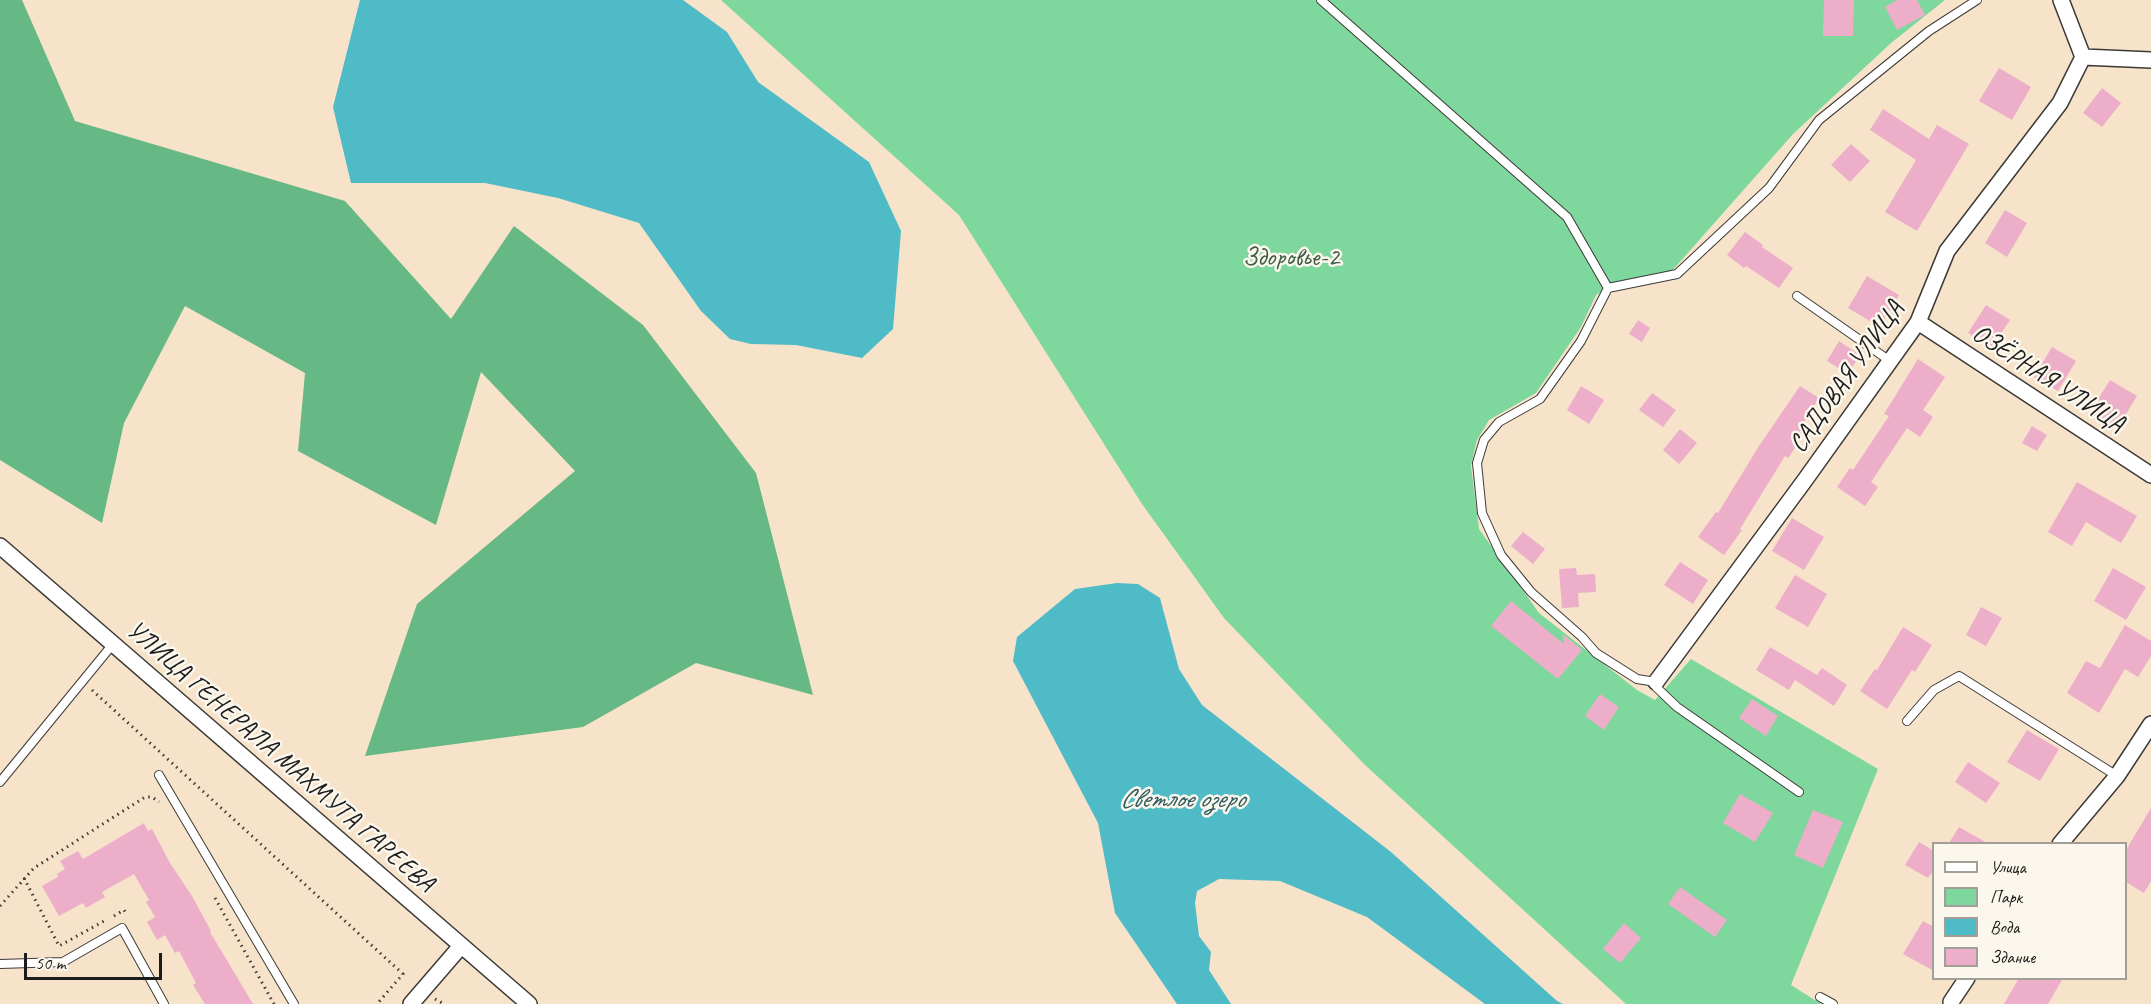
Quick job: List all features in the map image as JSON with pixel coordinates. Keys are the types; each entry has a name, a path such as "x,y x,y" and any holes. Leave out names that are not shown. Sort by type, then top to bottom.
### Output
{"street":[{"path":"2061,0 2083,57 2151,60"},
{"name":"САДОВАЯ УЛИЦА","path":"1656,682 1918,322 1947,252 2060,103 2083,57"},
{"name":"ОЗЁРНАЯ УЛИЦА","path":"1918,322 2151,476"},
{"name":"УЛИЦА ГЕНЕРАЛА МАХМУТА ГАРЕЕВА","path":"0,546 530,1004"},
{"path":"2061,842 2117,776 2151,724"},
{"path":"411,1004 461,946"},
{"path":"1948,1003 1965,980"}],"lane":[{"path":"1321,0 1567,217 1608,288"},
{"path":"1608,288 1677,274 1769,188 1820,120 1929,31 1977,0"},
{"path":"1608,288 1581,341 1540,399 1499,422 1484,440 1477,463 1482,513 1501,555 1531,592 1596,653 1636,679 1656,682 1656,687 1677,707 1799,792"},
{"path":"1797,296 1890,361"},
{"path":"0,782 113,644"},
{"path":"1907,721 1934,690 1959,676 2117,776"},
{"path":"159,775 294,1004"},
{"path":"0,964 63,962 122,928 164,1004"},
{"path":"1820,997 1833,1004"}],"path":[{"path":"82,682 402,974 377,1004"},
{"path":"0,906 33,868 145,797 152,797 162,805"},
{"path":"212,895 274,1004"}],"green space":[{"path":"0,0 22,0 75,121 345,201 451,319 514,226 643,325 756,473 813,695 696,663 583,727 365,756 417,604 575,471 481,372 436,525 298,451 305,373 185,306 124,423 102,523 0,460"},
{"name":"Здоровье-2","path":"721,0 1945,0 1891,43 1793,134 1671,272 1616,282 1596,295 1581,327 1536,393 1489,420 1477,440 1471,466 1479,529 1539,613 1637,690 1655,700 1691,659 1878,769 1791,985 1821,1004 1626,1004 1365,765 1224,618 1142,504 959,215"}],"water":[{"path":"360,0 683,0 727,32 758,82 869,162 901,231 893,329 862,358 796,345 751,344 730,339 701,311 639,223 558,198 485,183 351,183 333,107"},
{"name":"Светлое озеро","path":"1117,583 1138,584 1160,598 1179,669 1202,705 1391,852 1563,1004 1485,1004 1367,917 1280,881 1219,879 1197,891 1195,903 1199,936 1211,952 1209,970 1231,1004 1177,1004 1115,913 1098,823 1013,661 1017,637 1075,589"}],"building":[{"path":"1824,0 1854,0 1853,36 1823,36"},
{"path":"1897,0 1917,0 1925,15 1897,30 1885,7"},
{"path":"1999,68 2031,87 2012,120 1979,101"},
{"path":"2102,88 2121,103 2102,127 2083,113"},
{"path":"1883,109 1929,139 1937,125 1969,144 1917,231 1885,212 1916,160 1870,130"},
{"path":"1851,144 1870,161 1850,182 1831,165"},
{"path":"2005,210 2027,223 2007,257 1985,243"},
{"path":"1745,232 1793,268 1779,288 1746,266 1744,268 1727,255"},
{"path":"1867,276 1899,295 1880,327 1848,308"},
{"path":"1986,305 2010,320 1991,348 1968,333"},
{"path":"1638,320 1650,328 1642,342 1629,334"},
{"path":"1839,341 1860,355 1848,374 1827,361"},
{"path":"2052,347 2076,361 2058,391 2034,377"},
{"path":"1918,359 1945,377 1923,410 1933,417 1920,437 1907,428 1871,482 1878,487 1865,506 1837,487 1850,468 1853,470 1889,416 1884,414"},
{"path":"2110,380 2137,396 2117,429 2090,412"},
{"path":"1581,386 1604,400 1589,424 1567,410"},
{"path":"1800,386 1819,398 1800,429 1805,433 1788,458 1785,456 1740,529 1742,530 1724,555 1698,537 1716,512 1718,513 1759,446"},
{"path":"1652,393 1676,410 1663,427 1639,410"},
{"path":"2032,426 2047,435 2037,451 2022,443"},
{"path":"1680,429 1697,443 1679,464 1663,450"},
{"path":"2077,482 2137,516 2121,543 2086,522 2072,546 2048,532"},
{"path":"1792,518 1824,537 1804,570 1772,551"},
{"path":"1523,532 1545,549 1533,564 1511,546"},
{"path":"1680,562 1708,580 1693,604 1664,585"},
{"path":"1576,568 1577,575 1595,574 1596,592 1578,593 1579,607 1562,608 1559,569"},
{"path":"2113,568 2146,587 2126,620 2094,601"},
{"path":"1795,575 1827,594 1808,627 1775,608"},
{"path":"1511,601 1564,644 1563,634 1582,650 1558,679 1491,626"},
{"path":"1981,607 2002,618 1986,646 1966,635"},
{"path":"2125,625 2151,641 2151,656 2138,677 2125,669 2099,713 2067,693 2086,661 2100,668"},
{"path":"1903,627 1932,645 1915,672 1912,670 1887,709 1860,691 1875,669 1877,670"},
{"path":"1770,647 1817,675 1822,668 1847,685 1834,706 1795,680 1789,690 1756,670"},
{"path":"1600,694 1619,707 1604,730 1585,716"},
{"path":"1752,699 1778,716 1766,736 1739,718"},
{"path":"2027,730 2059,749 2040,781 2007,762"},
{"path":"1968,762 2000,783 1986,803 1955,782"},
{"path":"1740,794 1773,813 1755,842 1723,823"},
{"path":"2151,808 2151,881 2144,893 2127,883 2127,848"},
{"path":"1813,810 1843,822 1823,868 1794,855"},
{"path":"144,823 148,831 152,829 253,1004 205,1004 193,985 196,983 179,951 175,953 165,935 157,940 147,922 155,917 146,902 149,900 134,874 102,892 105,897 86,908 83,903 59,916 42,886 58,877 57,874 65,869 60,861 78,851 83,859"},
{"path":"1959,827 1985,842 1950,842"},
{"path":"1919,842 1932,850 1932,873 1928,878 1905,865"},
{"path":"1680,887 1727,920 1715,937 1668,904"},
{"path":"1923,921 1932,926 1932,970 1903,954"},
{"path":"1624,923 1641,938 1620,963 1603,949"},
{"path":"2018,980 2062,980 2048,1004 2004,1004"}]}
